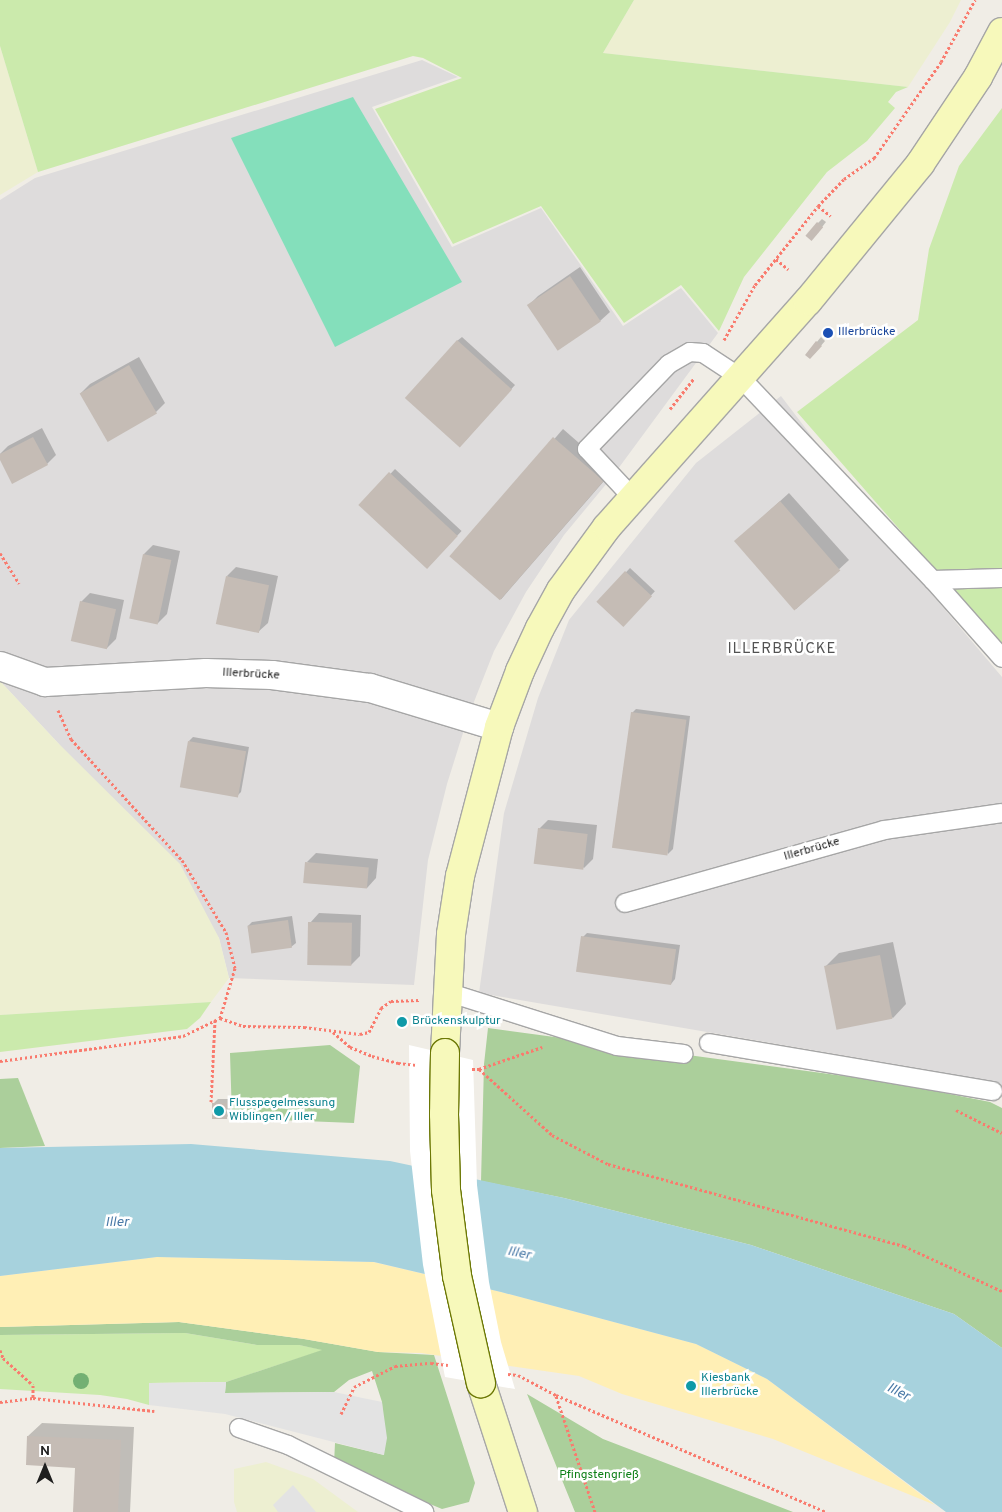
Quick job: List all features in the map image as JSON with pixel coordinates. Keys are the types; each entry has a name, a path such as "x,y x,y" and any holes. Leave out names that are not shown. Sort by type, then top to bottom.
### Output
{"main road":[{"path":"523,1512 490,1378 470,1343 456,1276 446,1190 444,1114 435,1059 447,992 460,876 499,727 520,671 540,628 561,590 607,527 808,301 920,164 978,76 1002,32"}],"street":[{"name":"Illerbrücke","path":"0,666 45,682 206,673 272,675 370,688 499,727"}],"lane":[{"path":"633,498 587,449 678,358 695,351 703,353 741,378 933,580 1002,658"},
{"path":"933,580 1002,578"},
{"name":"Illerbrücke","path":"625,903 884,830 1002,813"},
{"path":"447,992 576,1035 617,1046 684,1054"},
{"path":"709,1043 993,1091"},
{"path":"239,1428 288,1445 424,1512"}],"path":[{"path":"710,357 729,334 755,285 818,206 844,179 874,158 941,62 975,0"},
{"path":"818,206 831,216"},
{"path":"776,259 788,269"},
{"path":"0,553 19,584"},
{"path":"45,682 71,739 182,860 226,932 235,968 220,1018"},
{"path":"0,1061 183,1036 220,1018 243,1026 304,1026 333,1032 360,1034 369,1032 382,1008 391,1001 419,1000"},
{"path":"211,1102 215,1020"},
{"path":"333,1032 350,1047 398,1064 435,1059"},
{"path":"470,1069 479,1069 576,1035"},
{"path":"479,1069 552,1135 608,1164 904,1246 1002,1291"},
{"path":"0,1350 4,1358 33,1385 33,1398"},
{"path":"341,1414 354,1387 395,1366 431,1363 451,1366"},
{"path":"490,1378 518,1375 556,1395 826,1512"},
{"path":"556,1395 595,1512"},
{"path":"0,1402 33,1398 154,1411"}],"shaded area":[{"path":"422,60 458,77 372,107 452,247 541,208 623,326 681,288 718,333 612,477 564,535 526,592 494,651 468,717 447,784 428,860 414,985 229,978 219,938 58,743 0,681 0,200 35,178"},
{"path":"781,396 930,592 1002,677 1002,1090 929,1070 479,993 504,813 538,698 569,620 696,463"},
{"path":"226,1382 225,1393 334,1392 382,1402 387,1438 384,1455 225,1414 149,1405 149,1383"},
{"path":"293,1485 316,1512 278,1512 273,1505"}],"green space":[{"path":"0,0 634,0 603,53 908,87 896,92 888,102 895,108 867,141 827,172 744,277 719,331 681,285 624,323 541,206 453,244 375,109 462,78 423,58 413,56 38,172 0,46"},
{"path":"634,0 961,0 950,22 908,87 603,53"},
{"path":"0,46 38,172 0,195"},
{"path":"353,97 462,282 335,347 231,138"},
{"path":"1002,108 1002,644 797,412 918,320 929,249 959,166"},
{"path":"0,681 58,743 180,864 219,938 229,978 211,1002 0,1015"},
{"path":"211,1002 200,1018 187,1029 0,1052 0,1015"},
{"path":"488,1028 889,1082 990,1102 1002,1108 1002,1348 954,1314 751,1245 564,1198 481,1181 484,1064"},
{"path":"330,1045 360,1066 354,1123 232,1118 230,1053"},
{"path":"18,1078 45,1146 0,1148 0,1079"},
{"path":"179,1322 304,1339 378,1352 434,1355 475,1483 469,1502 442,1509 334,1464 335,1443 384,1455 382,1402 372,1371 349,1380 334,1392 225,1393 226,1382 322,1350 299,1345 257,1345 185,1333 0,1335 0,1327"},
{"path":"185,1333 257,1345 299,1345 324,1350 226,1382 150,1383 149,1405 100,1395 0,1389 0,1335"},
{"name":"Pfingstengrieß","path":"527,1394 603,1439 793,1512 575,1512"},
{"path":"266,1462 313,1479 358,1512 237,1512 234,1502 234,1469"}],"sand":[{"name":"Kiesbank Illerbrücke","path":"157,1257 373,1262 501,1292 696,1344 767,1379 935,1505 773,1439 622,1394 579,1376 421,1353 378,1352 304,1339 179,1322 0,1327 0,1276"}],"water":[{"name":"Iller","path":"191,1144 390,1161 564,1198 751,1245 954,1314 1002,1348 1002,1512 946,1512 767,1379 696,1344 501,1292 374,1262 157,1257 0,1276 0,1148"}],"pier":[{"path":"409,1045 473,1060 477,1185 489,1282 501,1342 515,1389 445,1377 423,1265 410,1151"}],"building":[{"path":"817,222 823,227 812,241 805,236"},
{"path":"570,276 601,322 558,351 527,305"},
{"path":"457,340 512,390 460,447 405,398"},
{"path":"816,341 822,346 810,359 805,355"},
{"path":"129,365 157,413 108,442 80,394"},
{"path":"33,437 48,465 12,484 0,460 0,454"},
{"path":"553,437 604,481 500,600 449,556"},
{"path":"389,472 458,536 427,569 358,505"},
{"path":"780,501 840,570 794,610 734,541"},
{"path":"143,554 171,560 158,625 129,619"},
{"path":"625,571 652,596 623,627 596,602"},
{"path":"226,576 269,585 259,633 216,624"},
{"path":"80,601 116,609 107,649 71,641"},
{"path":"631,712 686,720 667,855 612,848"},
{"path":"188,741 246,751 238,798 180,787"},
{"path":"538,828 588,834 583,870 534,864"},
{"path":"305,862 369,868 367,888 303,883"},
{"path":"288,920 292,948 251,953 247,926"},
{"path":"308,922 352,923 351,966 307,965"},
{"path":"581,936 676,949 671,985 576,972"},
{"path":"880,955 892,1019 836,1030 824,966"},
{"name":"Flusspegelmessung Wiblingen / Iller","path":"212,1103 227,1103 227,1119 212,1119"},
{"path":"27,1436 121,1440 118,1512 73,1512 75,1468 26,1465"}],"place":[{"name":"Illerbrücke","path":"828,333"},
{"name":"Brückenskulptur","path":"402,1022"},
{"name":"Flusspegelmessung Wiblingen / Iller","path":"219,1111"},
{"name":"Kiesbank Illerbrücke","path":"691,1386"}],"district":[{"name":"ILLERBRÜCKE","path":"782,650"}]}
